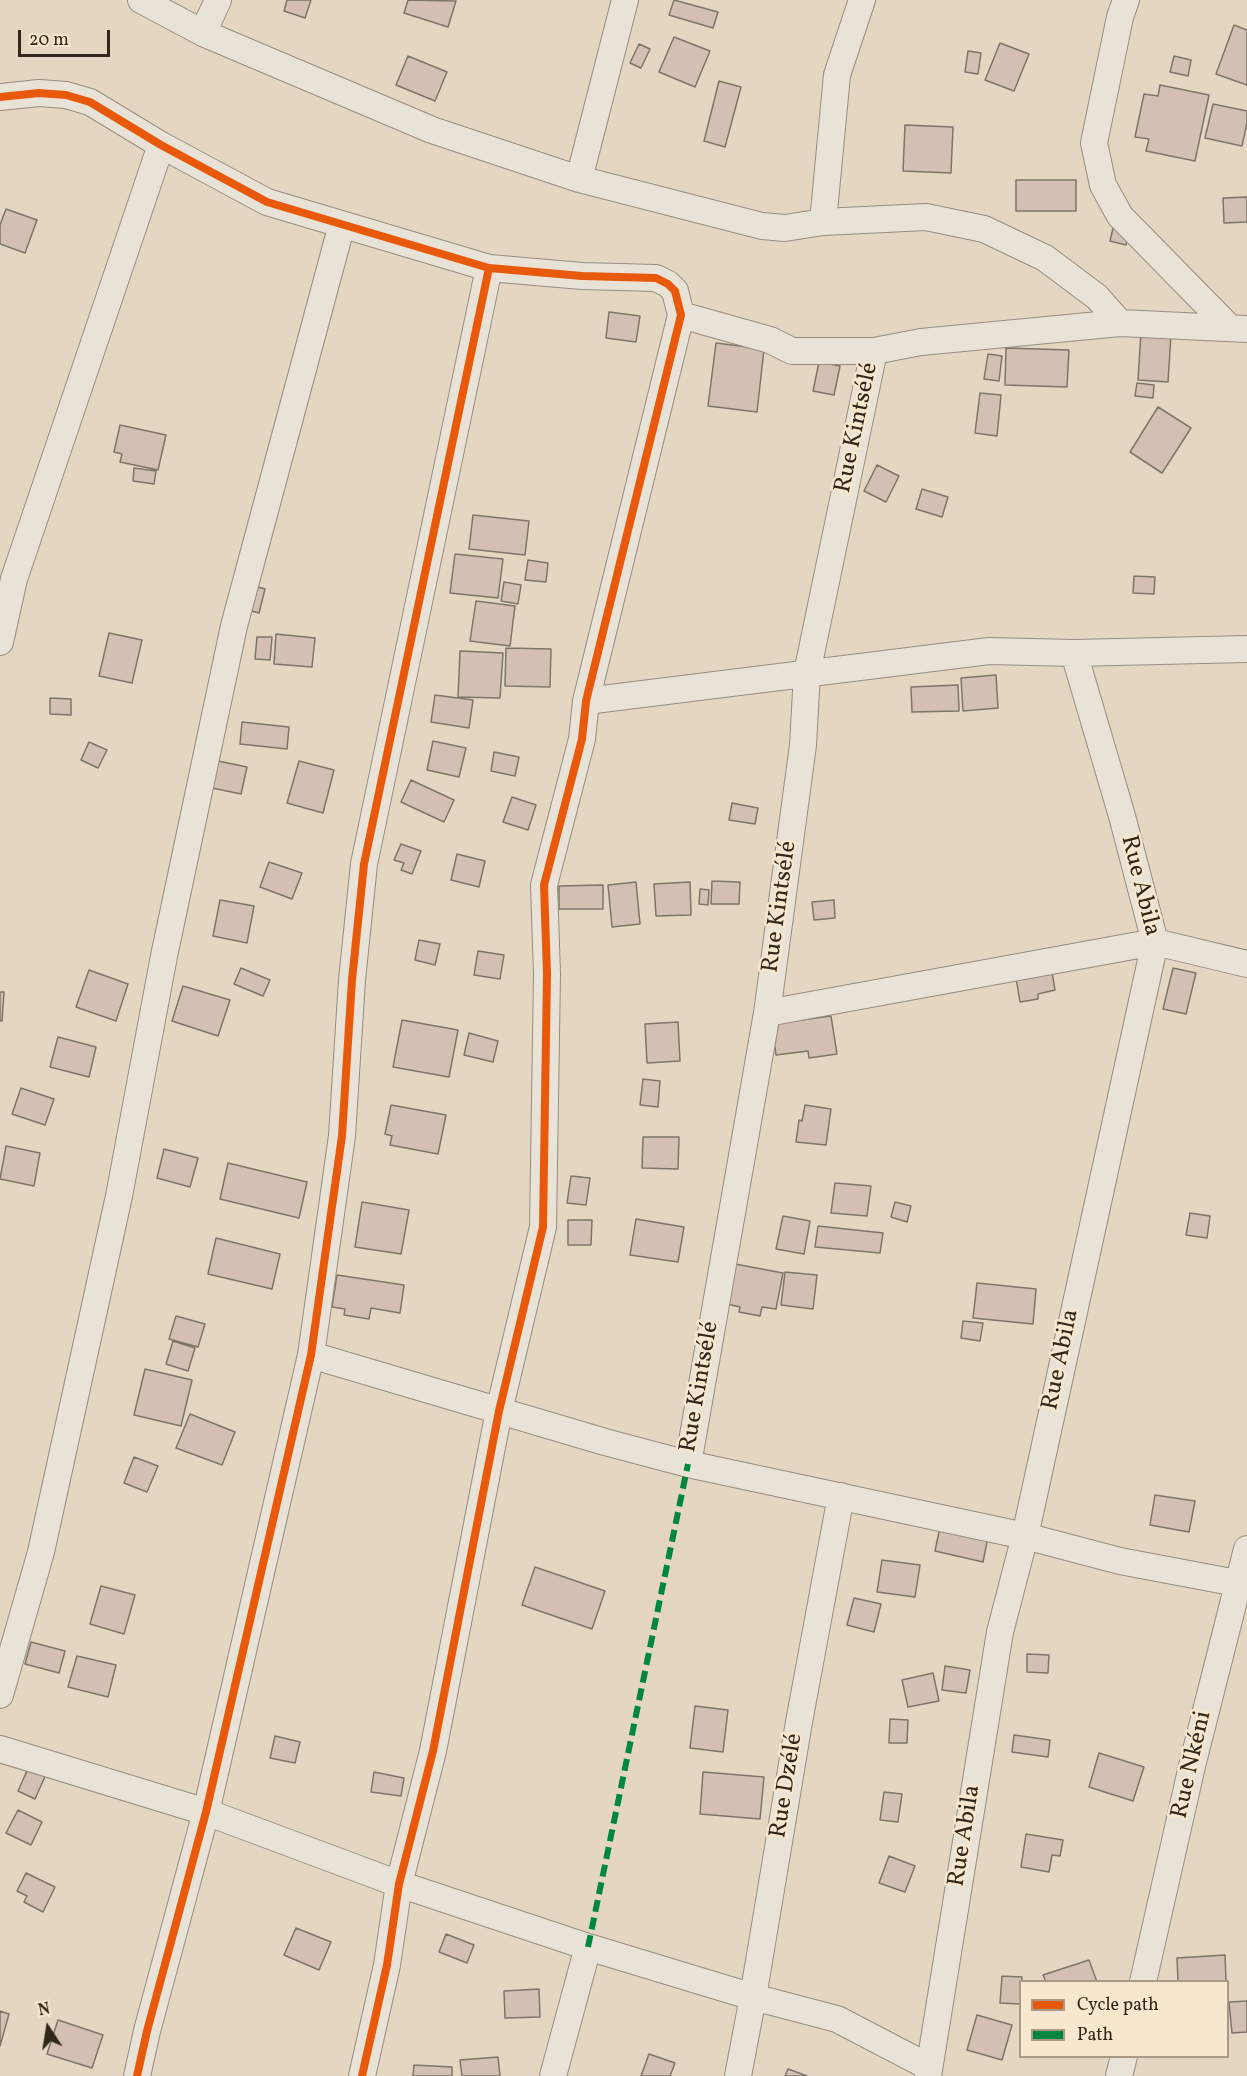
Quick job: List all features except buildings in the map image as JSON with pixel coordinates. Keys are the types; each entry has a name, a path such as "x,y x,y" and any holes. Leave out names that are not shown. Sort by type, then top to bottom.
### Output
{"street":[{"path":"141,0 202,33 432,130 579,179 762,226 785,228 823,222 926,217 984,229 1046,258 1097,297 1120,323"},
{"path":"202,33 218,0"},
{"path":"579,179 625,0"},
{"path":"823,222 837,75 862,0"},
{"path":"1125,0 1094,143 1103,185 1120,216 1238,328"},
{"path":"0,98 39,93 66,95 90,102 161,145 267,202 489,268 582,276 656,278 668,284 675,291 681,315 586,701 582,739 544,885 547,974 543,1227 499,1411 432,1751 399,1884 387,1965 362,2076"},
{"path":"0,642 14,579 161,145"},
{"path":"0,1695 46,1529 119,1196 164,956 234,626 342,224"},
{"path":"137,2076 206,1812 311,1355 342,1136 352,980 364,864 489,268"},
{"path":"681,315 770,340 792,351 874,351 921,342 1120,323 1238,328"},
{"name":"Rue Kintsélé","path":"688,1464 767,1013 803,745 807,674 874,351"},
{"path":"586,701 989,651 1247,649"},
{"name":"Rue Abila","path":"928,2071 1000,1632 1024,1536 1155,942 1119,805 1074,652"},
{"path":"767,1013 1155,942 1247,964"},
{"path":"311,1355 688,1464 1024,1536 1120,1561 1242,1584"},
{"name":"Rue Dzélé","path":"738,2076 799,1722 841,1496"},
{"name":"Rue Nkéni","path":"1143,1980 1192,1766 1242,1584 1247,1549"},
{"path":"0,1749 206,1812 399,1884 588,1947 753,1997 837,2019 928,2071"},
{"path":"553,2076 588,1947"},
{"path":"1119,2076 1124,2058"}],"marked path":[{"path":"588,1947 688,1464"}],"cycle path":[{"path":"0,97 39,93 66,95 90,102 161,145 267,202 489,268 582,276 656,278 668,284 675,291 681,315 586,701 582,739 544,885 547,974 543,1227 499,1411 433,1751 399,1884 387,1965 362,2076"},
{"path":"137,2076 206,1812 311,1355 342,1136 352,980 364,864 489,268"}]}
